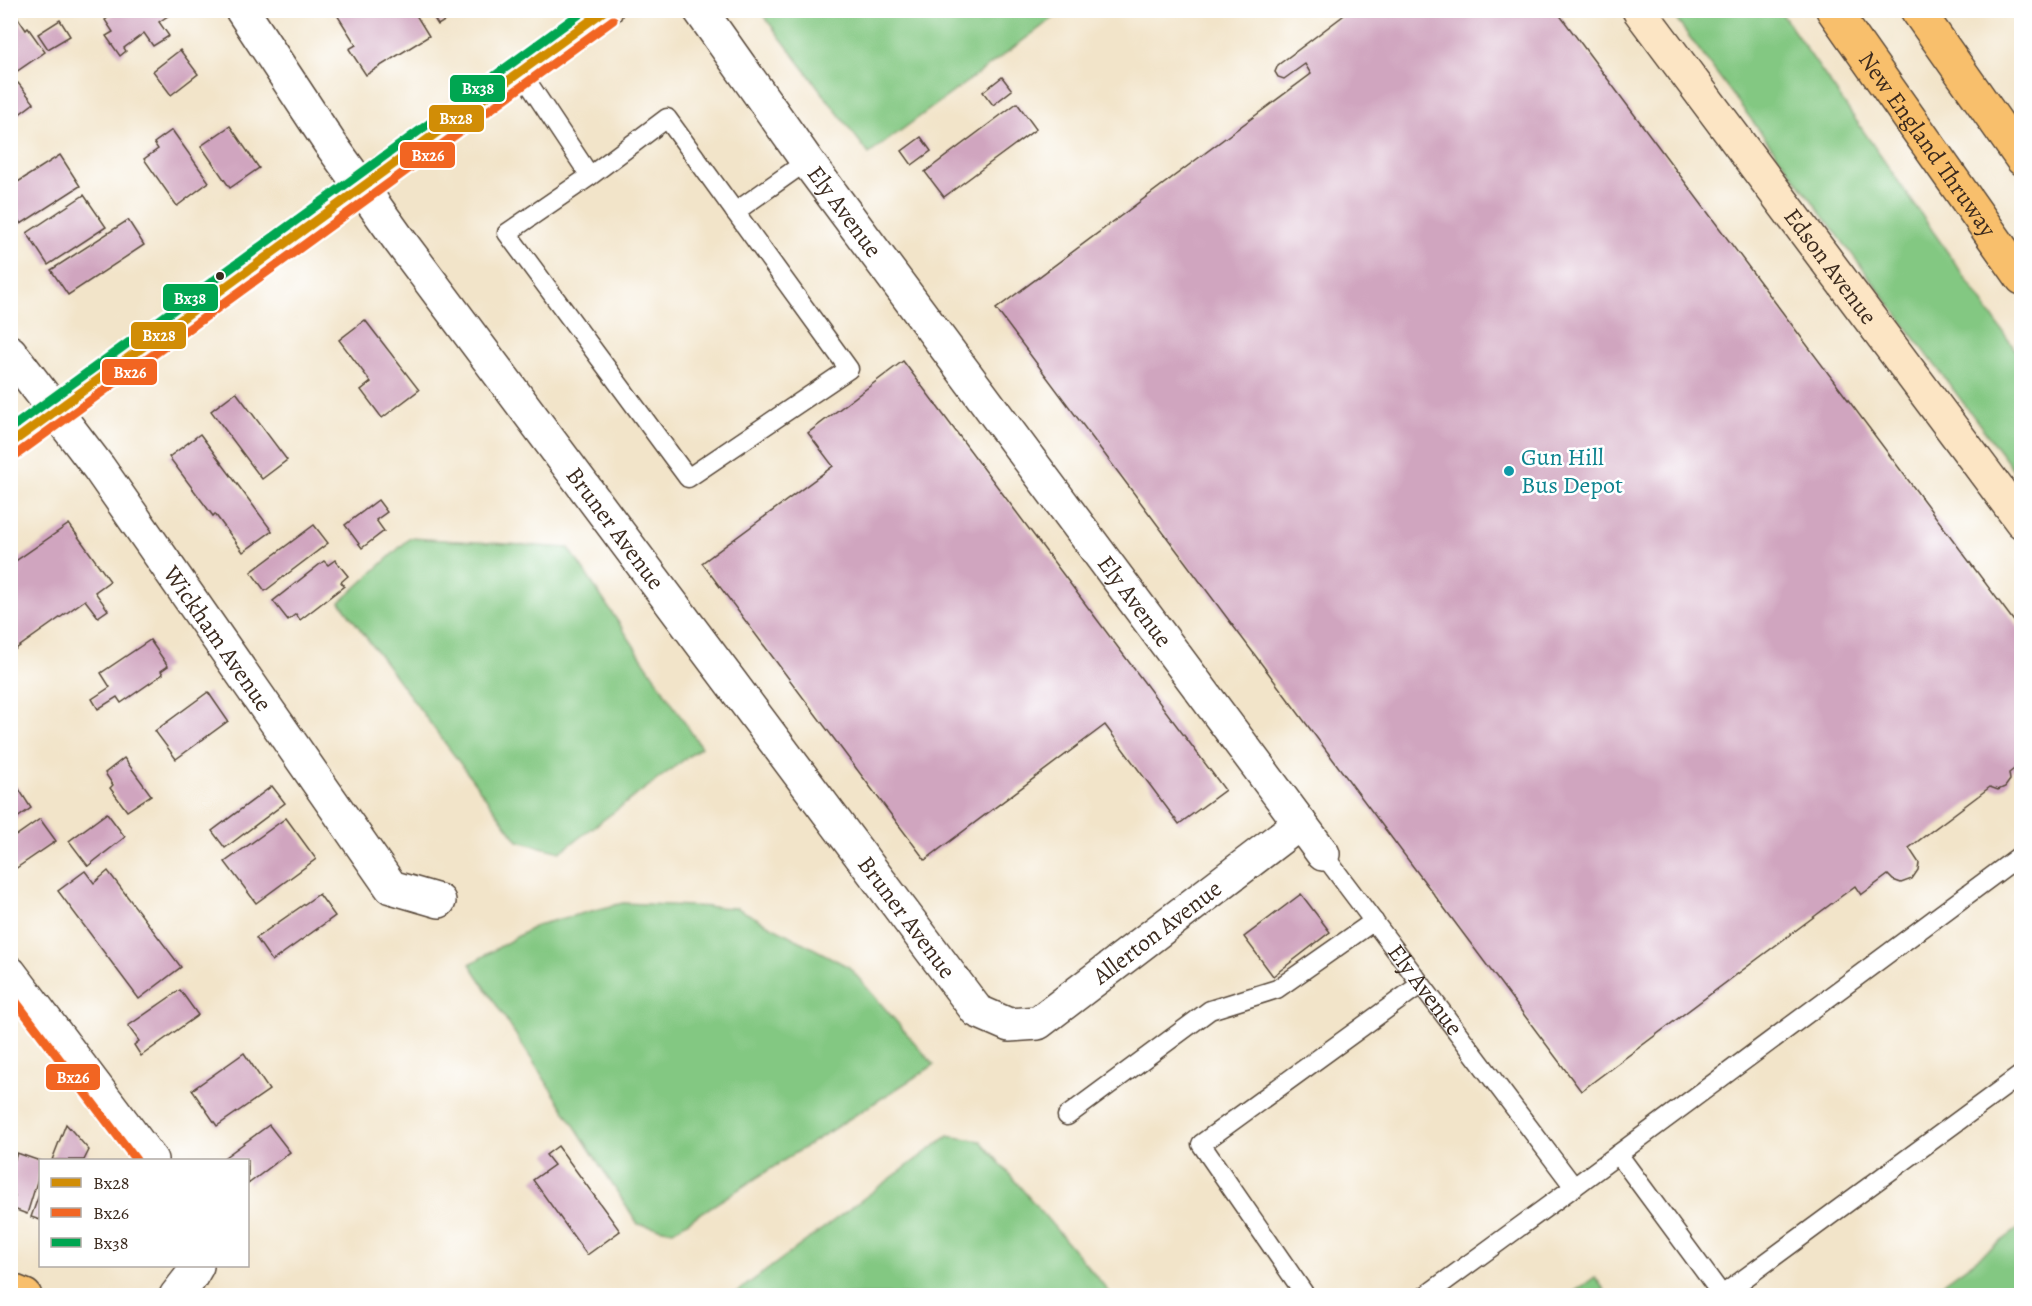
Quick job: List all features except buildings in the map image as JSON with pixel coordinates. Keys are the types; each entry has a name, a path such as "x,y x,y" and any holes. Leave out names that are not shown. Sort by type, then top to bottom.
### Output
{"main road":[{"path":"10,444 606,10"},
{"name":"Edson Avenue","path":"1639,10 2022,522"},
{"name":"New England Thruway","path":"1833,10 2022,278"},
{"path":"1917,10 2022,159"},
{"path":"10,1290 25,1296"}],"street":[{"name":"Bruner Avenue","path":"242,10 362,189 977,1011 1009,1025"},
{"name":"Ely Avenue","path":"700,10 807,161 1323,854"},
{"name":"Wickham Avenue","path":"10,351 106,478 391,887 439,901"},
{"name":"Allerton Avenue","path":"1009,1025 1038,1023 1300,824"},
{"path":"10,973 150,1159"},
{"path":"176,1296 196,1267"}],"lane":[{"path":"521,72 590,176"},
{"path":"667,118 849,369 688,478 507,233 590,176 667,118"},
{"path":"735,212 807,161"},
{"name":"Ely Avenue","path":"1323,854 1574,1187"},
{"path":"1425,1296 2022,854"},
{"path":"1067,1116 1210,1010 1277,990 1374,921"},
{"path":"1306,1296 1201,1144 1421,984"},
{"path":"1618,1154 1722,1295 2022,1074"}],"green space":[{"path":"760,11 1063,11 869,154"},
{"path":"1670,11 1780,11 2021,358 2021,480"},
{"path":"410,538 569,548 701,747 560,852 518,841 340,602"},
{"path":"623,903 737,908 849,967 934,1065 673,1231 638,1224 470,964 537,925"},
{"path":"948,1136 981,1141 1112,1295 733,1295"},
{"path":"2021,1227 2021,1295 1927,1295"},
{"path":"1595,1277 1608,1295 1570,1295"}],"transit line":[{"name":"Bx38","path":"10,429 585,10"},
{"name":"Bx28","path":"10,444 605,10"},
{"name":"Bx26","path":"17,454 613,20"},
{"name":"Bx26","path":"10,994 135,1159"}],"place":[{"name":"Gun Hill Bus Depot","path":"1509,471"}]}
